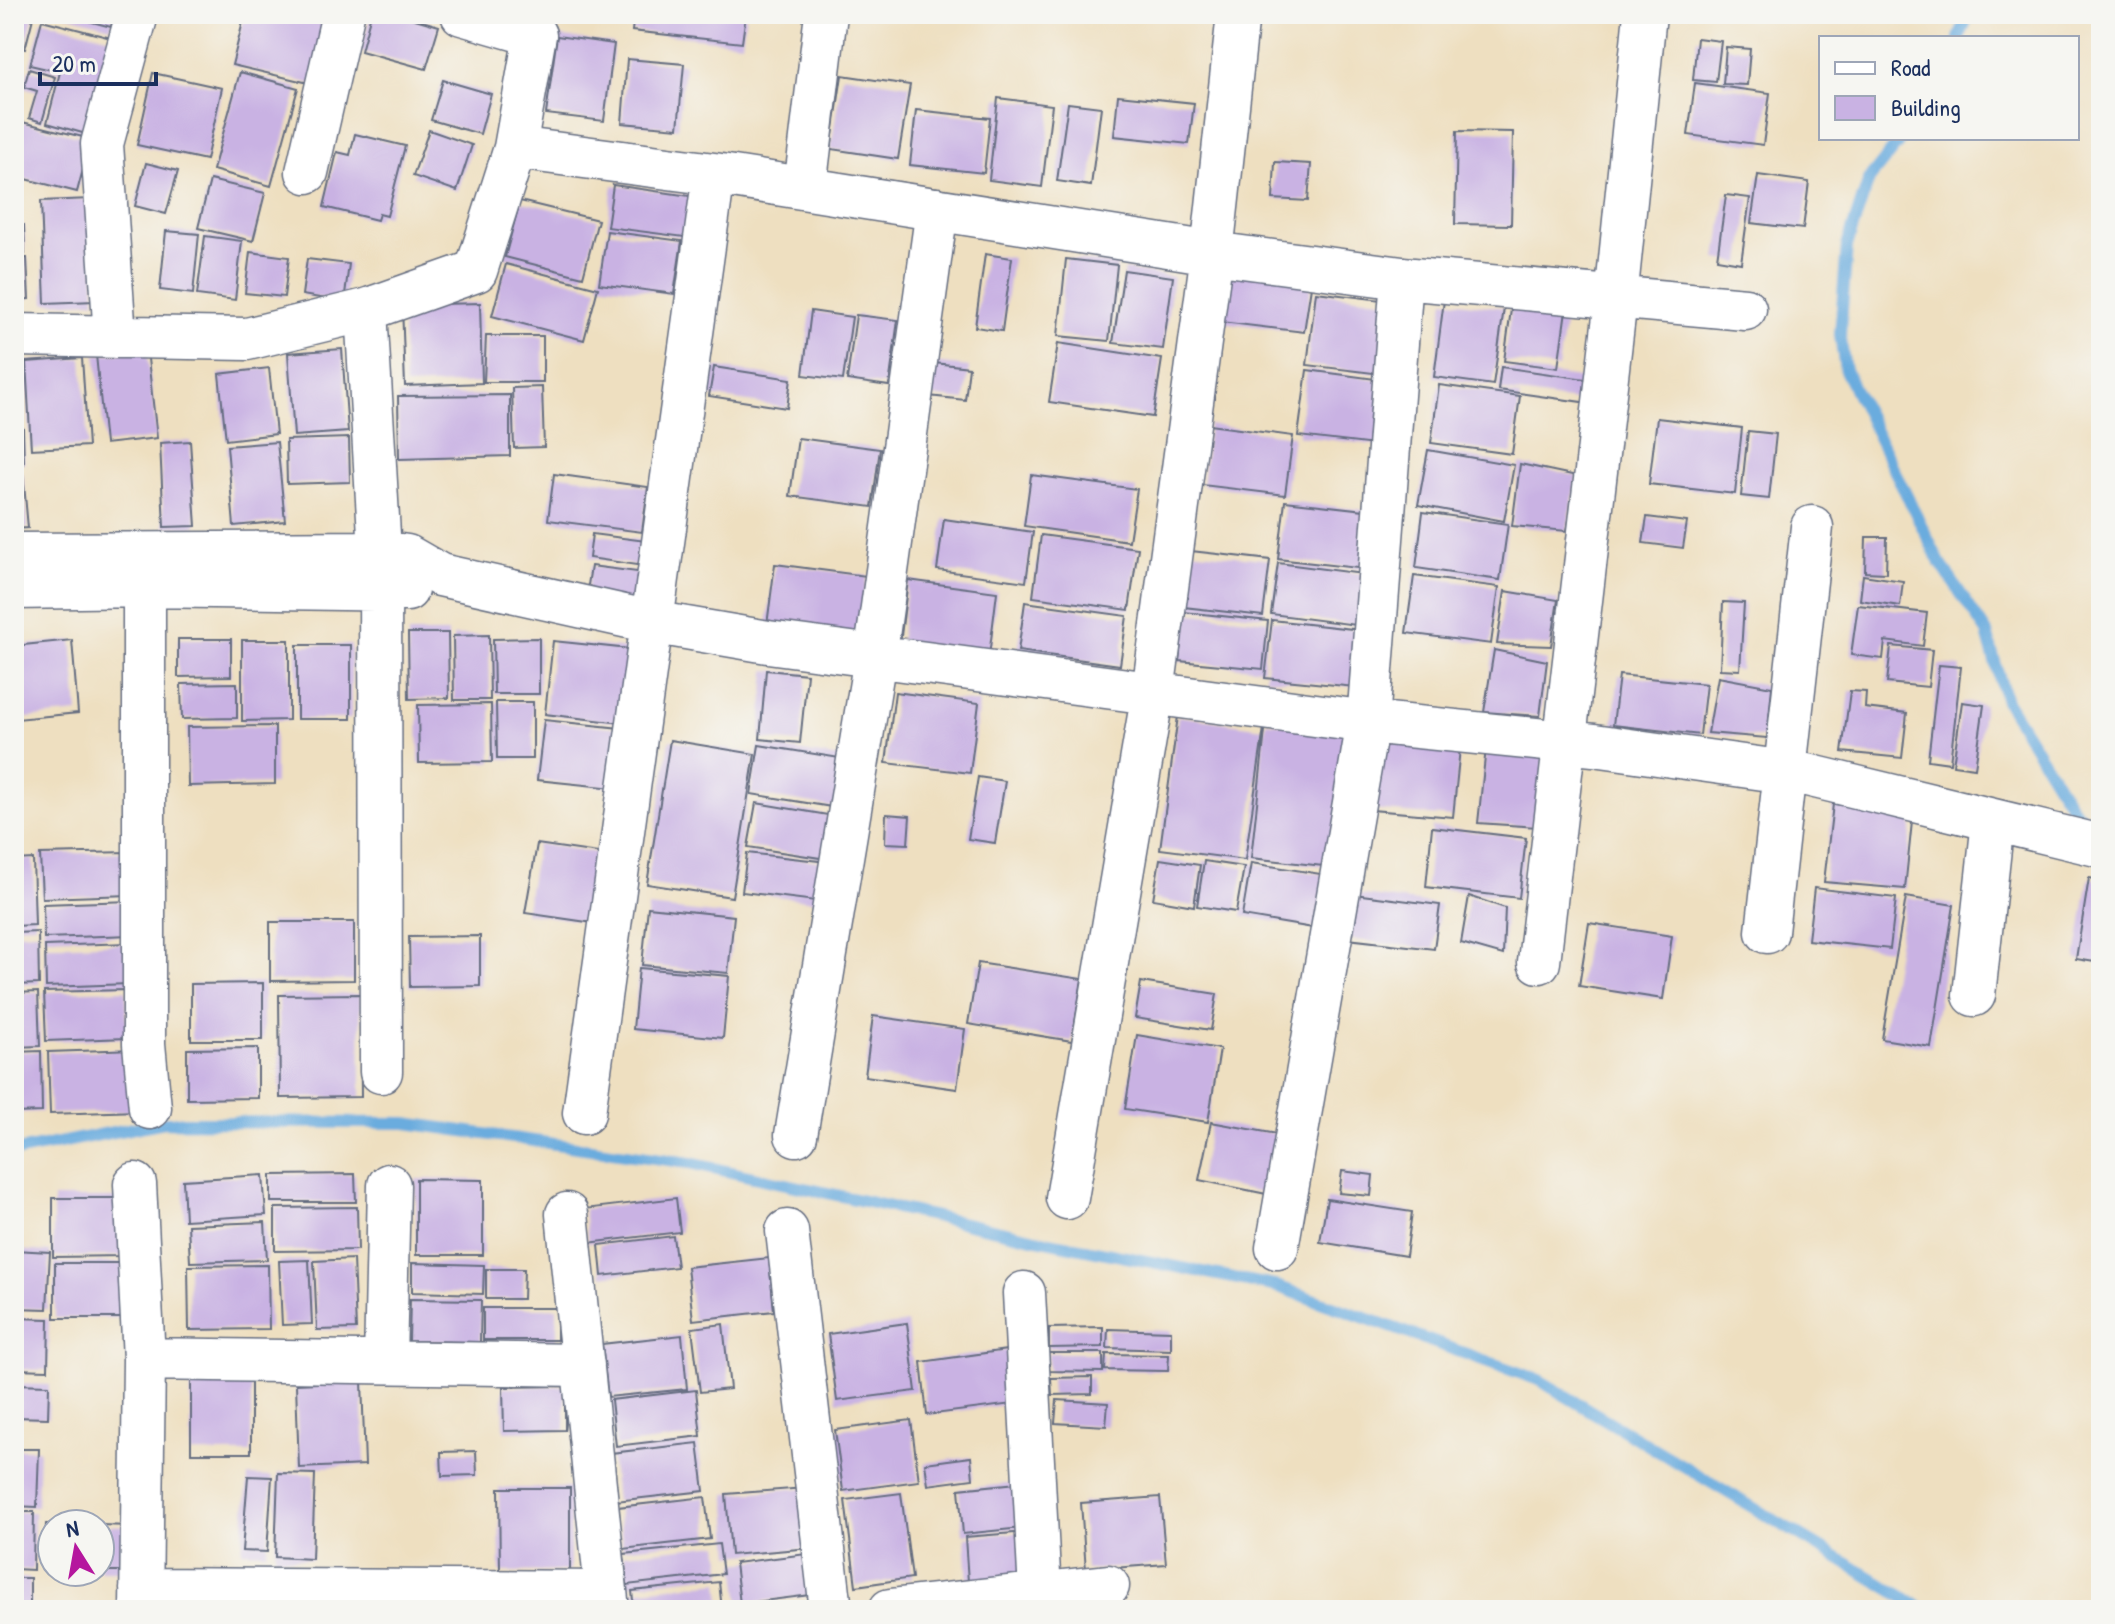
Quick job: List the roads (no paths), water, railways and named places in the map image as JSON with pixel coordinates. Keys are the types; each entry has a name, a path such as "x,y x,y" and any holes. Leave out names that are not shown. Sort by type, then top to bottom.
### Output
{"street":[{"path":"115,337 102,144 137,14"},
{"path":"307,172 343,14"},
{"path":"14,335 247,339 366,310 476,271 515,148 535,35 462,14"},
{"path":"805,188 826,14"},
{"path":"1067,1198 1153,692 1212,253 1238,14"},
{"path":"1539,962 1616,299 1645,14"},
{"path":"515,148 714,174 1212,253 1402,278 1745,309"},
{"path":"584,1113 714,174"},
{"path":"796,1135 875,658 937,209"},
{"path":"1277,1248 1368,722 1402,278"},
{"path":"366,310 380,571 381,1072"},
{"path":"1767,932 1812,527"},
{"path":"14,554 380,571"},
{"path":"14,588 144,586 380,571 407,556 440,575 651,622 875,658 1368,722 1566,742 1807,775 2101,846"},
{"path":"144,586 144,1044 150,1108"},
{"path":"1974,995 1993,821"},
{"path":"135,1184 144,1359 141,1599 607,1601 567,1214"},
{"path":"385,1362 389,1185"},
{"path":"787,1231 831,1610"},
{"path":"1024,1293 1040,1593"},
{"path":"144,1359 583,1365"},
{"path":"890,1610 1108,1586"}],"waterway":[{"path":"1960,36 1969,14"},
{"path":"1900,140 1869,179 1847,246 1840,334 1845,370 1939,561 1987,633 2006,701 2074,811 2101,832"},
{"path":"14,1152 164,1122 406,1123 690,1163 1055,1243 1279,1287 1539,1380 1925,1610"}]}
